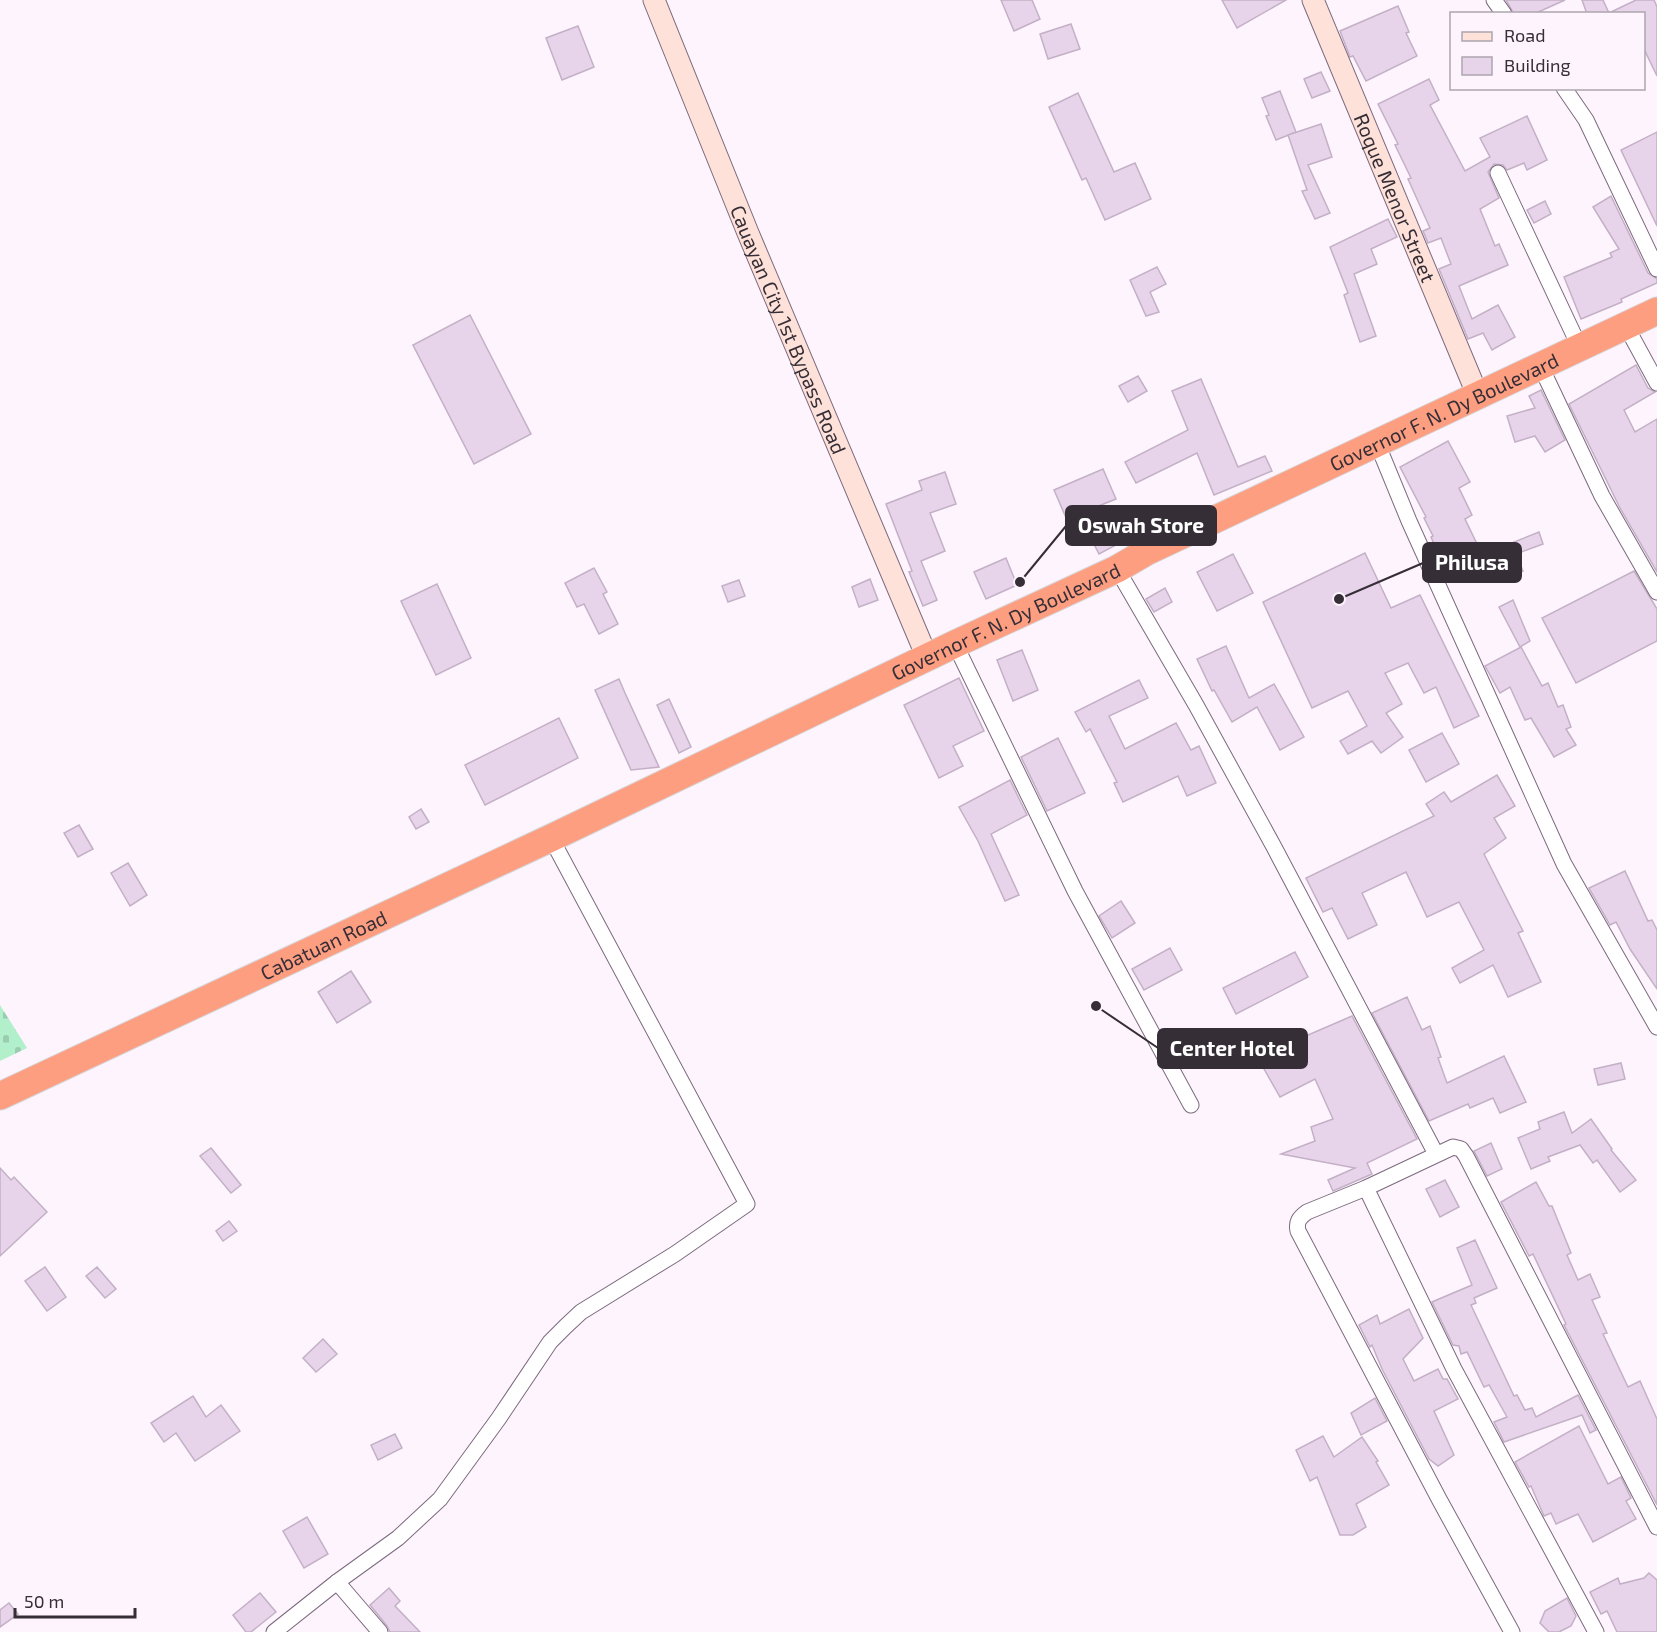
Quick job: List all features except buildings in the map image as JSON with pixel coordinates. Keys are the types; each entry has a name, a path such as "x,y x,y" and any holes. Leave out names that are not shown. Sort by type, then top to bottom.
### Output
{"highway":[{"name":"Governor F. N. Dy Boulevard","path":"646,793 927,657 1118,569 1146,552 1657,311"},
{"name":"Cabatuan Road","path":"0,1096 646,793"}],"main road":[{"name":"Cauayan City 1st Bypass Road","path":"654,0 752,244 927,657"},
{"name":"Roque Menor Street","path":"1313,0 1478,396"}],"street":[{"path":"1565,90 1586,120 1657,269"},
{"path":"1498,173 1580,348"},
{"path":"1626,326 1657,383"},
{"path":"1541,367 1602,496 1657,592"},
{"path":"1377,443 1409,521 1564,864 1657,1027"},
{"path":"1118,569 1268,837 1436,1154"},
{"path":"956,644 1075,891 1191,1105"},
{"path":"274,1632 398,1538 440,1498 499,1418 550,1342 581,1312 675,1254 747,1204 551,838"},
{"path":"1512,1632 1433,1489 1298,1231 1298,1220 1307,1212 1366,1188 1436,1154 1454,1147 1461,1149 1657,1527"},
{"path":"1366,1188 1454,1369 1596,1632"},
{"path":"337,1582 380,1632"}],"green space":[{"path":"0,1005 27,1048 0,1061"}],"place":[{"name":"Oswah Store","path":"1020,582"},
{"name":"Philusa","path":"1339,599"},
{"name":"Center Hotel","path":"1096,1006"}]}
